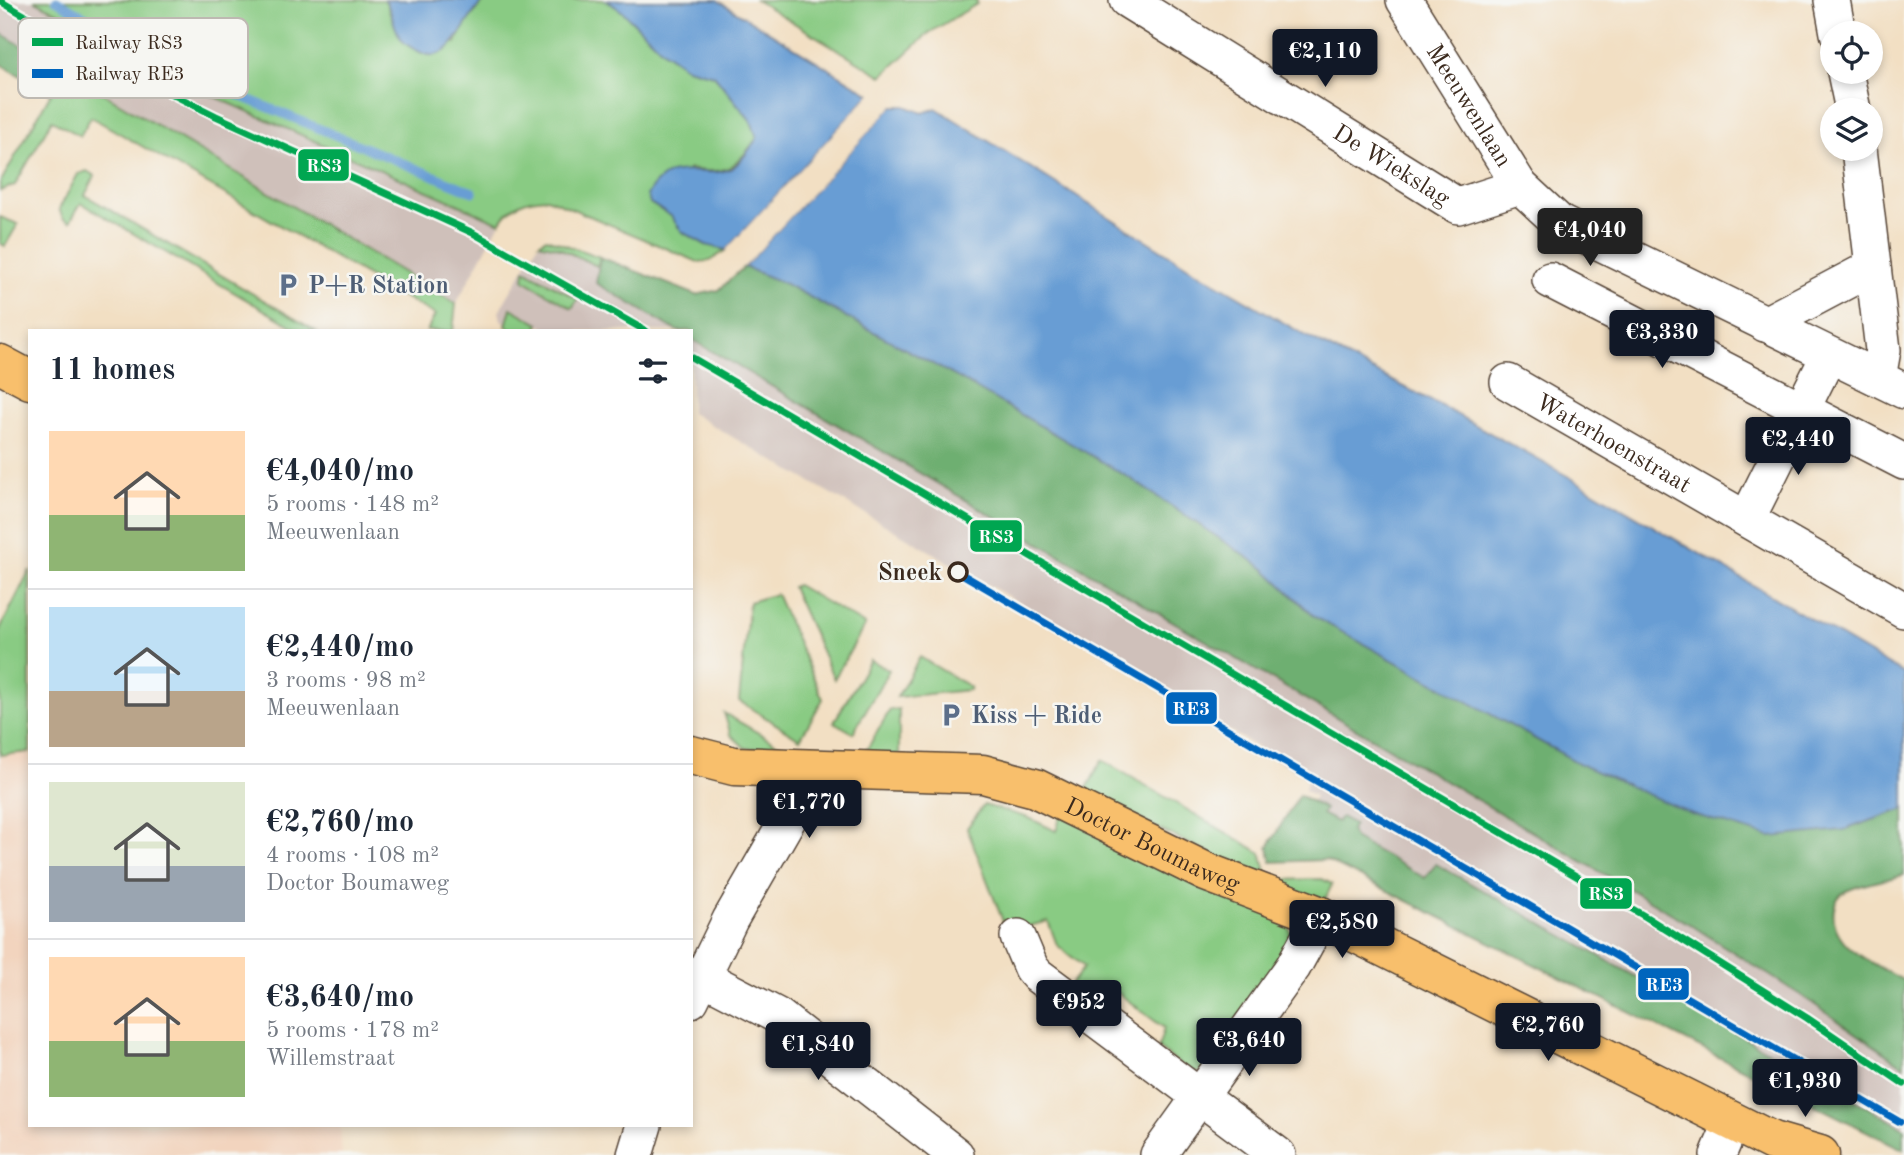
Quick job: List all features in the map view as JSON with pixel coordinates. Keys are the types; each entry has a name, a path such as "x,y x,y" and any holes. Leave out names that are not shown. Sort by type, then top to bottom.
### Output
{"main road":[{"path":"0,364 28,379"},
{"name":"Doctor Boumaweg","path":"693,756 734,766 816,771 965,773 1012,780 1054,795 1236,885 1321,916 1725,1138 1820,1155"}],"street":[{"name":"De Wiekslag","path":"1127,0 1458,206 1520,186"},
{"name":"Meeuwenlaan","path":"1405,0 1520,186 1560,222 1828,357 1891,385"},
{"path":"1832,0 1836,21"},
{"path":"1860,161 1883,350 1891,385"},
{"path":"1765,324 1873,267"},
{"path":"1550,280 1800,411 1904,462"},
{"path":"1747,519 1828,357"},
{"name":"Waterhoenstraat","path":"1508,382 1904,610"},
{"path":"816,771 696,988 778,1016 956,1155"},
{"path":"1158,1155 1293,967 1321,916"},
{"path":"1018,937 1031,968 1037,975 1278,1155"},
{"path":"635,1155 643,1127"}],"shaded area":[{"path":"0,0 34,0 68,18 18,18 18,44 0,33"},
{"path":"109,98 218,98 500,223 456,304"},
{"path":"539,243 557,246 597,266 597,283 674,329 547,329 540,325 537,329 513,329 501,320 499,311"},
{"path":"693,340 1691,925 1802,996 1904,1066 1904,1130 1437,864 1425,878 1354,838 1351,830 1354,825 1338,823 1322,814 1324,809 1312,802 1315,796 1305,790 1307,778 1056,624 693,414"},
{"path":"28,622 28,1127 340,1127 342,1155 0,1155 0,674"}],"green space":[{"path":"34,0 385,0 396,28 456,43 463,26 485,0 606,0 623,12 664,52 687,68 714,75 751,120 757,138 736,163 722,170 689,169 650,203 671,216 682,232 706,245 726,250 710,261 698,262 547,198 520,204 509,211 500,223 218,98 248,98 248,18 68,18"},
{"path":"756,0 977,0 977,4 929,33 882,76"},
{"path":"0,33 18,43 18,74 0,64"},
{"path":"48,98 111,98 456,304 453,329 428,329 435,315 91,117 80,136 52,120 15,185 0,191 0,183"},
{"path":"87,171 95,176 85,195 313,329 297,329 81,203 70,222 63,218 59,209 78,174"},
{"path":"0,217 18,224 5,246 0,243"},
{"path":"546,238 600,257 597,266 557,247 539,243"},
{"path":"600,257 696,295 719,290 744,267 784,283 957,377 1128,477 1265,569 1315,617 1586,767 1844,830 1904,809 1904,875 1846,891 1835,903 1834,922 1846,944 1868,961 1904,981 1904,1066 1691,925 693,340 693,329 674,329 596,283"},
{"path":"525,270 578,299 572,308 524,280"},
{"path":"511,308 539,324 537,329 511,329 506,326"},
{"path":"28,574 28,752 0,755 0,629"},
{"path":"797,585 865,625 834,679 792,587"},
{"path":"776,594 823,699 800,739 739,701 749,602"},
{"path":"920,657 970,687 969,690 897,697"},
{"path":"870,660 889,670 853,733 834,722"},
{"path":"899,709 899,756 863,756 890,710"},
{"path":"724,713 786,749 745,748 731,735"},
{"path":"1102,760 1261,853 1266,871 1250,872 1084,794"},
{"path":"1299,795 1325,809 1322,814 1337,822 1341,817 1354,824 1351,830 1354,838 1425,878 1436,864 1904,1128 1904,1150 1326,860 1272,862 1268,847"},
{"path":"984,805 1029,818 1056,831 1061,815 1288,924 1293,939 1205,1071 1192,1073 1158,1048 1164,1028 1118,993 1113,992 1107,1011 1071,984 1084,967 1057,945 1048,921 1007,932 967,828"},
{"path":"1322,879 1332,884 1324,902 1267,880"}],"water":[{"path":"385,0 485,0 449,47 441,53 431,55 403,42"},
{"path":"606,0 717,0 870,94 726,250 706,245 682,232 671,216 650,203 647,195 656,182 666,175 732,168 757,138 751,121 714,75 687,68 664,52 623,12"},
{"path":"892,106 905,106 923,113 936,108 1190,268 1310,338 1571,478 1904,674 1904,809 1844,830 1770,837 1692,814 1586,767 1315,617 1265,569 1128,477 957,377 784,283 744,267"}],"pier":[{"path":"873,91 873,96 728,252 726,250"},
{"path":"895,103 744,267 742,264 890,104"}],"waterway":[{"path":"56,0 87,18"},
{"path":"245,98 473,192"}],"rail line":[{"name":"RS3","path":"0,1 29,18"},
{"name":"RS3","path":"180,98 473,233 642,329"},
{"name":"RS3","path":"693,358 1646,917 1807,1018 1904,1084"},
{"name":"RE3","path":"955,570 1900,1122"}],"place":[{"name":"P+R Station","path":"288,285"},
{"name":"Sneek","path":"958,572"},
{"name":"Kiss + Ride","path":"951,715"}]}
